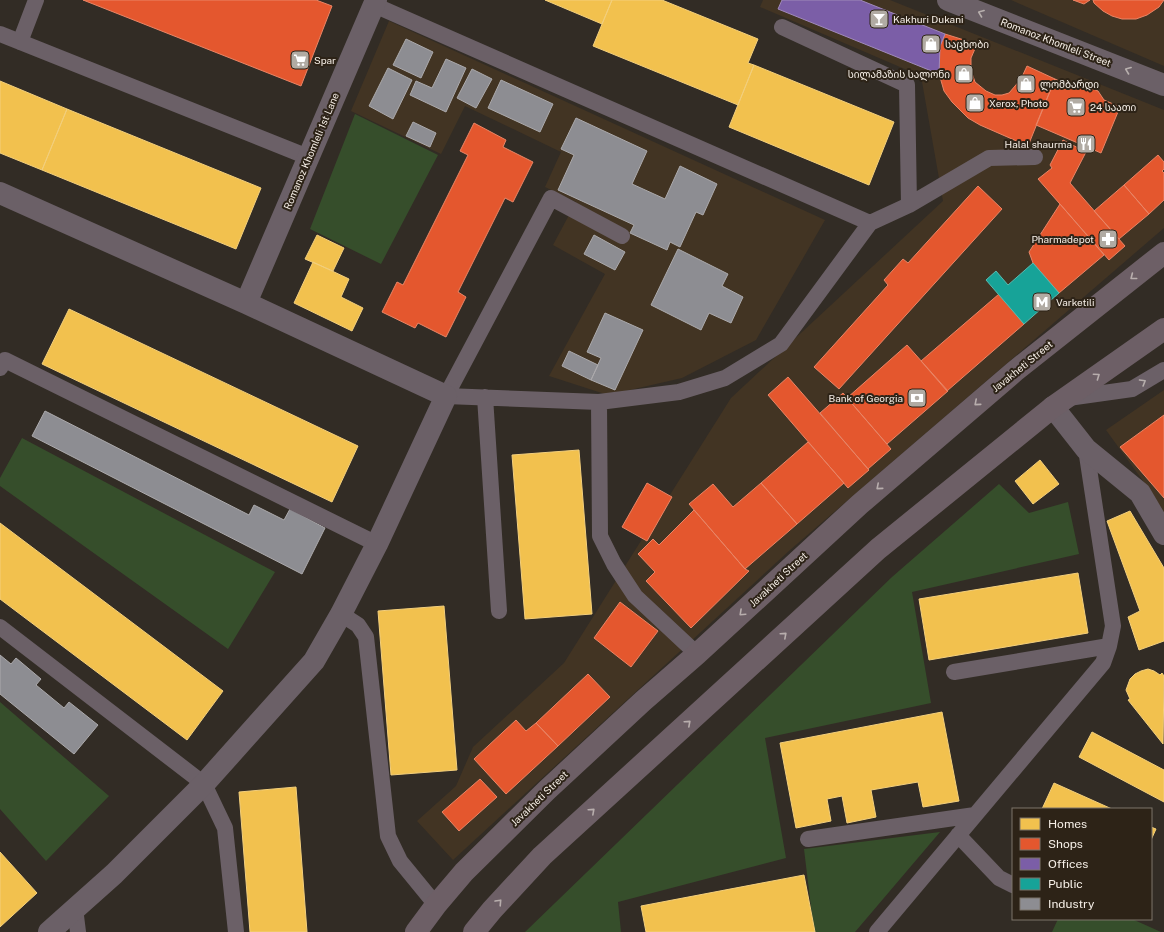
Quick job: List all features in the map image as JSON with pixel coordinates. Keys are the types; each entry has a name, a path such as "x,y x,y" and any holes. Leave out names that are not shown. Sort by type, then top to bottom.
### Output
{"main road":[{"name":"Javakheti Street","path":"416,932 436,905 464,872 547,790 860,504 1015,370 1164,253"},
{"path":"474,932 492,910 542,856 866,560 1059,402 1164,329"}],"street":[{"name":"Romanoz Khomleli Street","path":"948,0 1164,84"},
{"name":"Romanoz Khomleli 1st Lane","path":"246,303 375,2"},
{"path":"0,192 246,303 446,396 377,544 341,614 314,661 204,784 114,874 49,932"},
{"path":"1059,402 1086,449 1140,493 1164,534"}],"lane":[{"path":"20,42 36,0"},
{"path":"375,2 870,223"},
{"path":"782,27 907,85 909,205"},
{"path":"0,34 308,157"},
{"path":"622,236 551,198 446,396 599,402 679,392 718,381 781,344 870,223 909,205 989,158 1035,157"},
{"path":"0,368 5,360 377,544"},
{"path":"1059,402 1132,389 1164,370"},
{"path":"485,397 499,611"},
{"path":"599,402 600,536 614,564 635,596 697,654"},
{"path":"877,932 1102,663 1113,626 1086,449"},
{"path":"341,614 358,625 366,637 388,836 400,861 436,905"},
{"path":"0,627 204,784 225,828 236,932"},
{"path":"954,672 1108,646"},
{"path":"808,839 975,815"},
{"path":"958,835 999,878 1012,884"},
{"path":"75,908 78,932"}],"shaded area":[{"path":"763,0 890,0 1164,110 1164,228 790,550 453,860 417,821 456,786 473,747 564,663 731,398 943,201 921,76 760,7"},
{"path":"1011,0 1164,0 1164,66"},
{"path":"389,21 825,220 756,340 682,378 608,395 549,376 605,274 553,245 576,202 545,187 561,152 465,106 441,154 351,111"},
{"path":"1164,390 1164,515 1151,492 1106,430"}],"green space":[{"path":"355,114 438,155 381,264 310,229"},
{"path":"22,438 275,572 228,649 0,486 0,478"},
{"path":"999,484 1029,513 1068,502 1079,554 912,592 931,703 765,738 786,858 618,902 621,932 525,932 892,577"},
{"path":"0,702 109,796 46,861 0,809"},
{"path":"940,832 855,932 814,932 804,849"},
{"path":"1058,920 1134,920 1161,932 1052,932"}],"building: Homes":[{"path":"545,0 612,0 602,24"},
{"path":"612,0 662,0 758,39 748,63 754,65 738,105 593,46"},
{"path":"754,65 894,122 869,185 729,127"},
{"path":"0,81 67,109 42,170 0,153"},
{"path":"67,109 261,188 236,249 42,170"},
{"path":"317,235 344,248 333,271 305,259"},
{"path":"313,262 349,279 341,297 363,308 352,331 294,303"},
{"path":"69,309 358,446 332,502 42,364"},
{"path":"579,450 592,614 525,619 512,455"},
{"path":"1040,460 1059,484 1033,504 1015,481"},
{"path":"1130,511 1164,568 1164,641 1139,650 1128,617 1140,611 1107,521"},
{"path":"0,523 223,691 187,740 0,599"},
{"path":"1078,573 1088,633 929,660 919,599"},
{"path":"444,606 457,770 391,775 378,611"},
{"path":"1148,669 1160,675 1162,673 1164,676 1163,744 1128,700 1130,699 1126,690 1130,679 1135,674"},
{"path":"942,712 959,801 923,807 918,782 871,790 876,817 847,823 842,796 827,799 831,821 796,828 780,743"},
{"path":"1092,732 1164,770 1164,802 1079,757"},
{"path":"1054,783 1110,808 1042,808"},
{"path":"296,787 307,932 250,932 239,792"},
{"path":"1152,827 1156,829 1152,838"},
{"path":"0,852 37,893 0,927"},
{"path":"804,875 815,932 646,932 641,906"}],"building: Shops":[{"path":"83,0 316,0 332,6 301,86"},
{"path":"1073,0 1090,0 1084,4"},
{"path":"1093,0 1164,0 1159,7 1147,15 1136,19 1122,19 1103,11 1094,3"},
{"path":"945,34 977,44 971,58 971,70 975,82 986,91 995,95 1009,93 1021,79 1027,66 1055,79 1028,146 980,125 968,118 952,102 944,91 938,70 940,46"},
{"path":"1055,79 1072,87 1081,84 1098,91 1104,100 1120,107 1101,153 1036,125"},
{"path":"474,123 506,140 503,147 533,162 513,202 505,198 458,292 466,297 446,337 418,323 415,328 382,312 397,282 403,285 468,155 460,151"},
{"path":"1063,140 1086,152 1070,183 1125,246 1109,260 1038,179 1052,168 1050,165"},
{"path":"1158,155 1164,162 1164,169 1162,171 1164,173 1164,200 1149,214 1124,185"},
{"path":"1124,185 1149,214 1119,239 1094,211"},
{"path":"978,186 1002,209 839,389 814,367 888,285 884,280 903,259 908,263"},
{"path":"1060,204 1104,255 1059,293 1033,263 1029,252"},
{"path":"999,294 1024,324 947,391 921,361"},
{"path":"907,345 948,391 887,444 847,398"},
{"path":"788,377 869,470 848,488 768,395"},
{"path":"843,393 891,449 868,469 820,413"},
{"path":"1164,415 1164,498 1120,447"},
{"path":"808,442 844,483 797,524 761,483"},
{"path":"647,483 672,497 647,541 622,527"},
{"path":"761,483 797,524 745,569 689,504 713,484 733,507"},
{"path":"694,510 745,569 749,571 691,628 646,581 655,572 638,554 653,539 659,545"},
{"path":"620,602 658,631 631,667 594,638"},
{"path":"588,674 610,697 558,746 536,723"},
{"path":"516,720 526,731 536,723 558,746 506,794 474,759"},
{"path":"480,779 497,797 459,831 442,812"}],"building: Offices":[{"path":"782,0 860,0 945,34 940,46 939,74 778,9"}],"building: Public":[{"path":"1033,263 1059,293 1024,324 986,280 996,271 1008,285"}],"building: Industry":[{"path":"406,39 433,52 421,78 393,65"},
{"path":"446,59 466,68 446,112 410,95 416,81 432,88"},
{"path":"388,68 412,80 393,119 369,106"},
{"path":"472,69 492,79 476,108 457,98"},
{"path":"501,80 553,104 540,132 488,108"},
{"path":"576,118 647,151 632,184 665,199 680,166 717,184 703,215 696,212 680,247 670,242 667,250 630,233 634,225 558,190 574,155 561,149"},
{"path":"413,122 436,133 430,147 406,136"},
{"path":"594,235 625,252 615,270 584,254"},
{"path":"678,249 728,274 722,286 743,297 731,323 709,313 701,330 651,305"},
{"path":"605,313 643,330 615,390 591,380 601,358 587,352"},
{"path":"569,351 598,365 591,380 562,366"},
{"path":"45,411 249,515 254,505 284,520 290,509 325,528 302,574 32,436"},
{"path":"0,655 11,664 16,658 41,679 36,685 64,708 69,702 98,725 74,754 0,694"}],"place":[{"name":"Kakhuri Dukani","path":"879,19"},
{"name":"საცხობი","path":"931,44"},
{"name":"Spar","path":"300,60"},
{"name":"სილამაზის სალონი","path":"964,74"},
{"name":"ლომბარდი","path":"1026,84"},
{"name":"Xerox, Photo","path":"975,103"},
{"name":"24 საათი","path":"1076,107"},
{"name":"Halal shaurma","path":"1086,144"},
{"name":"Pharmadepot","path":"1108,239"},
{"name":"Varketili","path":"1042,302"},
{"name":"Bank of Georgia","path":"917,398"}]}
